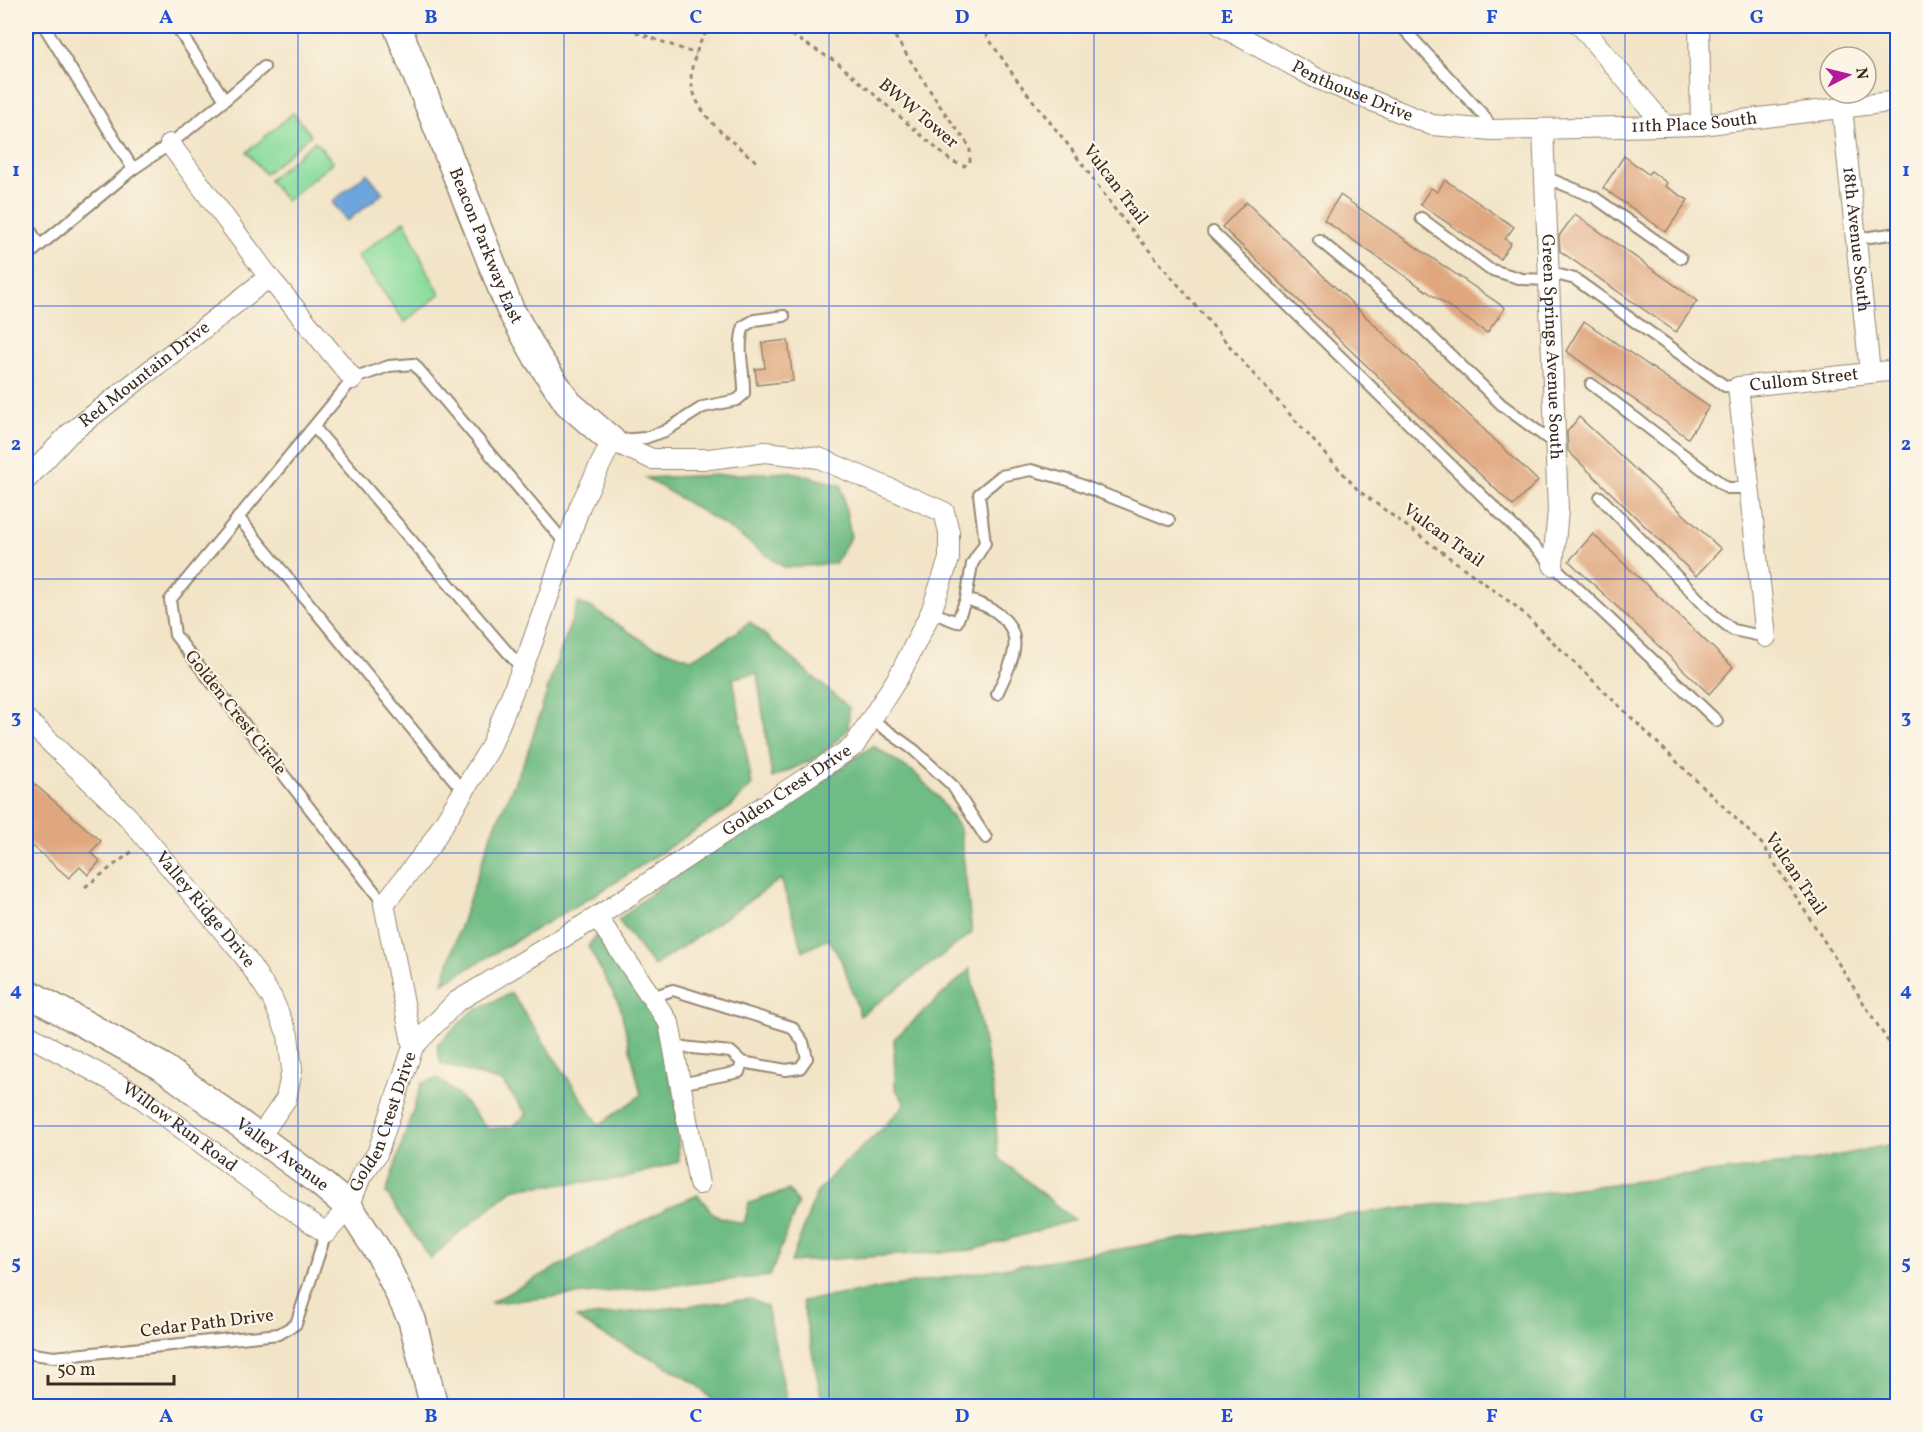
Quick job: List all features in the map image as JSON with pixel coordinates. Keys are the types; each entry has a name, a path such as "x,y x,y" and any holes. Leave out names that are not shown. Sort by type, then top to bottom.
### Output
{"main road":[{"name":"Beacon Parkway East","path":"397,26 510,309 537,357 568,403 612,441"},
{"name":"Valley Avenue","path":"26,992 161,1066 318,1180 349,1207 381,1256 412,1320 434,1407"}],"street":[{"name":"Penthouse Drive","path":"1221,26 1316,78 1432,125 1492,130"},
{"path":"1581,26 1665,126"},
{"path":"1699,26 1701,125"},
{"name":"11th Place South","path":"1492,130 1701,125 1898,101"},
{"name":"18th Avenue South","path":"1842,108 1870,372"},
{"name":"Green Springs Avenue South","path":"1543,129 1558,510 1553,565"},
{"path":"170,144 269,277 353,379"},
{"name":"Red Mountain Drive","path":"26,480 69,434 269,277"},
{"name":"Cullom Street","path":"1738,387 1898,370"},
{"path":"1738,387 1766,637"},
{"name":"Golden Crest Drive","path":"349,1207 361,1176 377,1154 413,1047 456,1002 597,917 854,746 898,676 931,612 949,559 949,532 944,512 819,458 765,452 710,459 652,459 612,441"},
{"path":"384,904 430,846 489,748 522,669 585,496 612,441"},
{"name":"Valley Ridge Drive","path":"26,719 127,816 244,957 272,998 288,1035 292,1070 286,1099 259,1138"},
{"name":"Golden Crest Circle","path":"384,904 413,1047"},
{"path":"597,917 669,1023 699,1184"},
{"name":"Willow Run Road","path":"26,1034 136,1094 326,1233"},
{"path":"326,1233 349,1207"}],"lane":[{"path":"26,29 32,26"},
{"path":"44,26 132,169"},
{"path":"176,26 225,100"},
{"path":"1401,26 1485,117 1492,130"},
{"path":"26,257 132,169 170,144 264,67"},
{"path":"1545,177 1594,197 1681,258"},
{"path":"1421,218 1489,269 1522,279 1549,276 1575,279 1725,386 1738,387"},
{"path":"26,223 39,245"},
{"path":"1213,232 1553,565 1717,721"},
{"path":"1856,239 1898,233"},
{"path":"1319,240 1408,314 1502,405 1555,444"},
{"path":"612,441 645,438 665,431 703,407 737,400 744,394 740,337 744,326 755,320 784,316"},
{"path":"353,379 389,366 414,364 566,544"},
{"name":"Golden Crest Circle","path":"353,379 170,600 175,635 384,904"},
{"path":"1591,384 1727,488 1750,488"},
{"path":"314,427 522,669"},
{"path":"931,612 957,622 966,599 972,564 985,543 979,494 1001,476 1031,470 1068,480 1169,520"},
{"path":"1600,497 1724,623 1733,630 1766,637"},
{"path":"238,517 463,791"},
{"path":"966,599 992,609 1007,622 1015,633 1016,645 1012,661 998,694"},
{"path":"871,719 914,750 952,785 986,838"},
{"path":"652,998 673,990 792,1027 803,1042 807,1058 800,1068 786,1070 742,1062 731,1052 673,1046"},
{"path":"680,1084 740,1072 742,1062"},
{"name":"Cedar Path Drive","path":"26,1353 54,1357 279,1334 296,1324 326,1233"}],"path":[{"path":"619,26 696,54"},
{"path":"713,26 704,33 691,67 692,90 703,112 718,129 758,163"},
{"name":"BWW Tower","path":"776,26 838,63 951,161 964,166 970,162 970,147 942,109 888,26"},
{"name":"Vulcan Trail","path":"980,26 1019,83 1116,211 1249,369 1359,491 1518,608 1763,845 1898,1057"},
{"path":"85,887 147,840"}],"green space":[{"path":"293,113 311,135 265,174 247,152"},
{"path":"315,141 333,162 286,201 269,180"},
{"path":"405,221 425,267 440,294 405,322 357,256"},
{"path":"792,472 841,485 851,536 835,563 785,568 718,521 646,478"},
{"path":"578,603 590,607 648,644 691,659 724,641 750,622 849,708 848,730 818,757 772,778 757,673 733,678 752,785 731,807 608,887 443,983 491,835 528,752"},
{"path":"873,746 915,773 938,797 960,829 972,933 860,1016 844,966 829,939 803,951 781,879 654,966 618,920 670,878 778,811"},
{"path":"598,933 655,1019 676,1100 679,1162 620,1179 515,1188 430,1259 386,1193 422,1083 438,1078 460,1097 488,1129 512,1127 527,1114 502,1082 441,1064 437,1045 471,1012 511,993 599,1125 641,1095 620,1006 588,946"},
{"path":"970,969 994,1095 998,1157 1074,1220 973,1250 791,1262 816,1194 838,1169 882,1129 905,1104 895,1087 894,1039"},
{"path":"1897,1143 1897,1406 823,1406 802,1301 1285,1222 1812,1161"},
{"path":"789,1190 798,1204 770,1276 490,1303 669,1207 698,1195 714,1215 744,1224 749,1203"},
{"path":"751,1299 767,1307 788,1406 718,1406 698,1385 576,1318"}],"water":[{"path":"367,173 383,193 347,221 332,202"}],"building":[{"path":"1624,156 1648,174 1651,171 1667,183 1665,186 1688,200 1666,232 1603,188"},
{"path":"1445,180 1514,227 1505,239 1511,243 1500,259 1420,204 1431,188 1437,192"},
{"path":"1340,195 1505,308 1487,333 1324,220"},
{"path":"1246,202 1538,481 1513,506 1222,227"},
{"path":"1575,214 1697,301 1676,332 1560,251 1559,236"},
{"path":"1584,321 1709,407 1688,438 1566,351"},
{"path":"788,340 793,381 757,385 755,369 765,368 762,343"},
{"path":"1579,417 1721,549 1696,576 1568,451 1567,432"},
{"path":"1593,534 1733,667 1709,694 1569,561"},
{"path":"26,777 101,841 91,852 100,861 88,875 80,867 69,878 26,840"}]}
